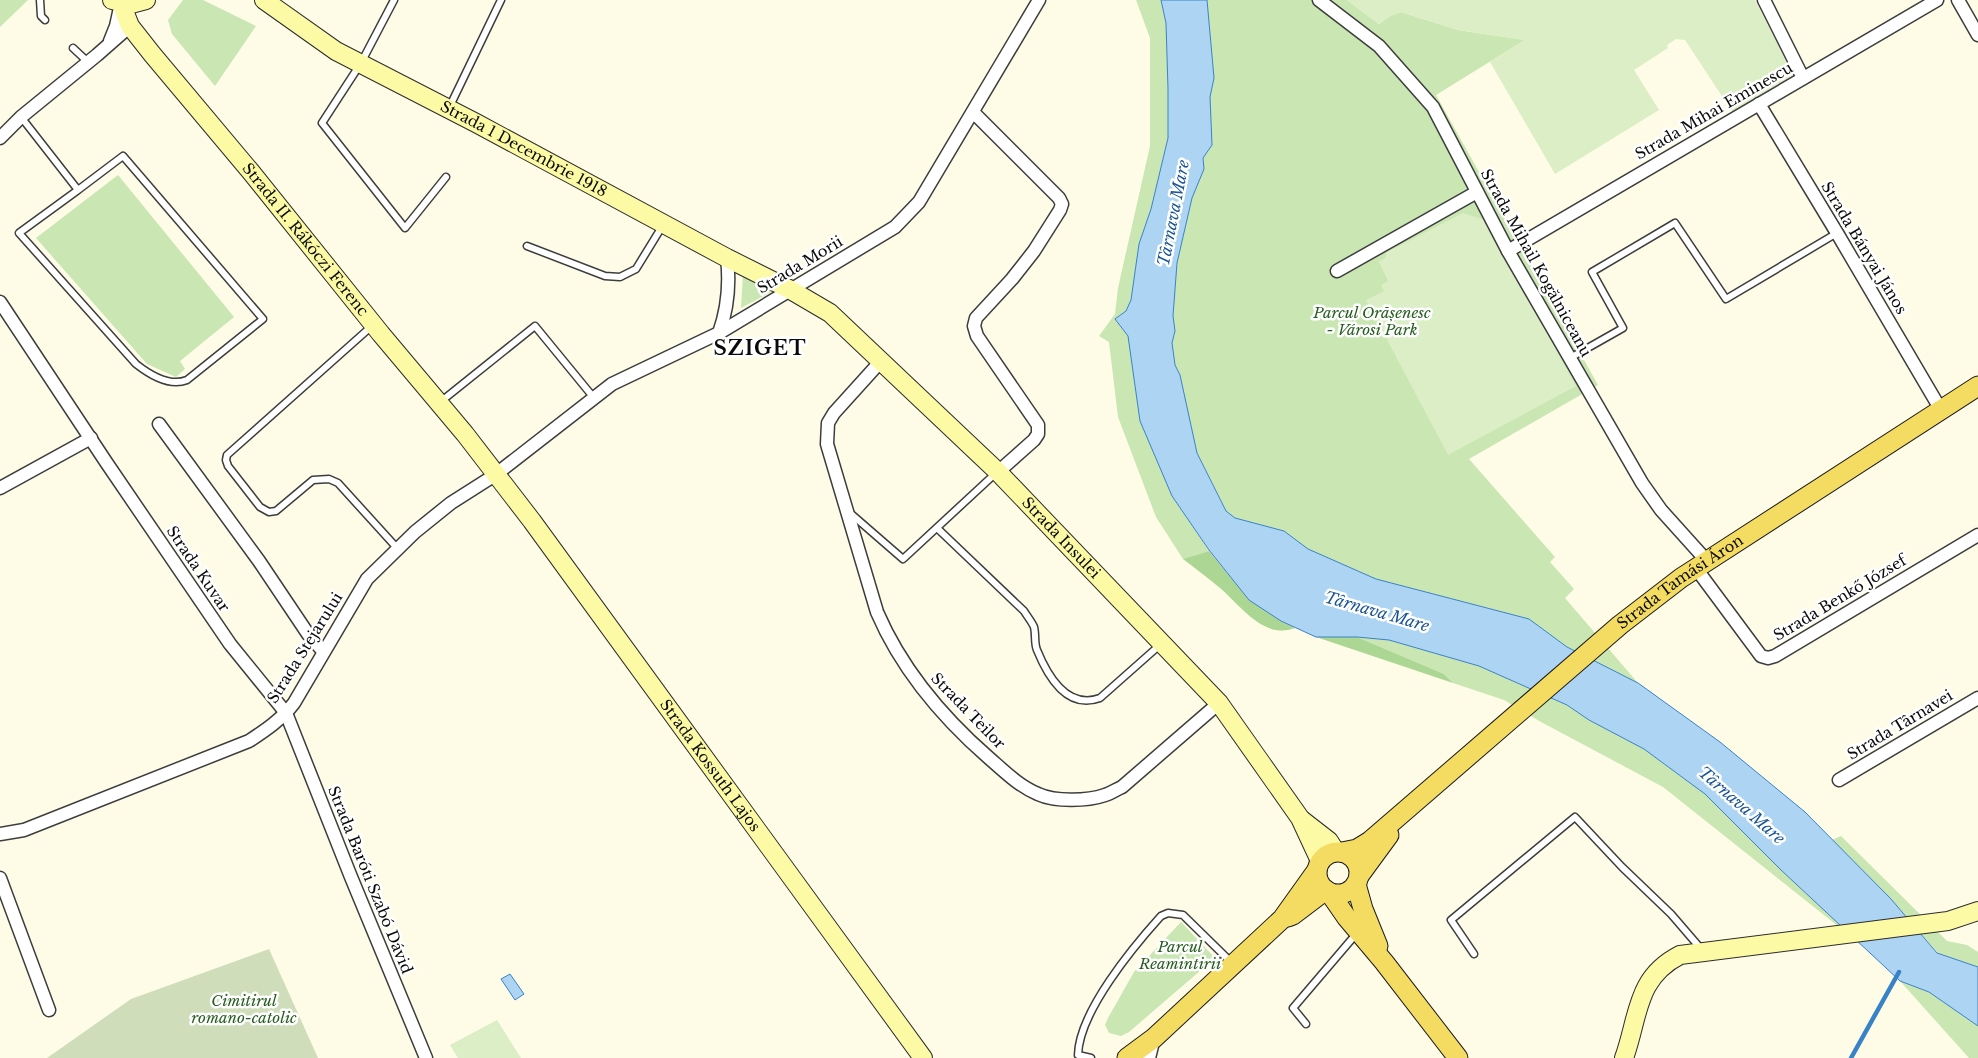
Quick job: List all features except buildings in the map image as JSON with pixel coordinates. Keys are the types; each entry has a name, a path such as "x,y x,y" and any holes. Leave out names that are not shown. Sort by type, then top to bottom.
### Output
{"main road":[{"path":"116,2 131,4 146,0"},
{"name":"Strada 1 Decembrie 1918","path":"264,0 336,51 789,289"},
{"name":"Strada II. Rákóczi Ferenc","path":"116,2 130,26 251,172 496,475"},
{"name":"Strada Insulei","path":"789,289 830,313 998,472 1219,703 1300,818 1318,865"},
{"name":"Strada Tamási Áron","path":"1339,852 1363,846 1408,810 1603,640 1701,564 1978,386"},
{"name":"Strada Kossuth Lajos","path":"496,475 532,521 923,1058"},
{"name":"Strada Tamási Áron","path":"1357,881 1408,810"},
{"name":"Strada Insulei","path":"1300,818 1329,841 1339,852"},
{"path":"1128,1058 1154,1038 1282,919 1327,854 1339,852 1349,855 1359,868 1357,881 1363,909 1384,962"},
{"path":"1318,865 1320,885 1327,891 1384,962 1458,1058"},
{"path":"1282,919 1293,915 1327,891 1344,894 1357,881"},
{"path":"1625,1056 1636,1012 1651,978 1664,963 1680,955 1843,936 1948,921 1978,911"}],"street":[{"name":"Strada Morii","path":"496,475 612,384 719,333 789,289 895,227 919,202 1039,0"},
{"name":"Strada Mihail Kogălniceanu","path":"1319,0 1379,46 1433,108 1508,251 1642,483 1701,564"},
{"path":"1764,0 1803,78"},
{"name":"Strada Mihai Eminescu","path":"1508,251 1937,0"},
{"path":"1958,0 1978,35"},
{"path":"108,46 116,26 116,2"},
{"path":"0,138 21,117 130,26"},
{"name":"Strada Bányai János","path":"1759,104 1941,410"},
{"path":"973,112 1059,198 1062,204 1034,251 1012,279 976,318 974,326 977,336 1038,425 1038,434 1034,440 998,472"},
{"path":"1337,271 1477,192"},
{"path":"719,333 728,303 727,258"},
{"name":"Strada Kuvar","path":"0,302 230,644 286,713"},
{"name":"Strada Teilor","path":"881,361 834,413 828,423 827,444 877,612 886,632 910,672 933,702 968,740 1017,782 1038,795 1071,800 1085,799 1105,795 1122,787 1219,703"},
{"path":"158,424 259,561 308,634 324,651"},
{"path":"0,488 91,438"},
{"name":"Strada Stejarului","path":"0,834 24,830 249,741 266,730 286,713 294,703 367,579 397,548 451,503 496,475"},
{"name":"Strada Benkő József","path":"1701,564 1761,656 1768,658 1978,535"},
{"name":"Strada Târnavei","path":"1839,780 1978,698"},
{"name":"Strada Baróti Szabó Dávid","path":"286,713 426,1058"},
{"path":"0,878 49,1010"},
{"path":"1149,1058 1154,1038"}],"lane":[{"path":"40,0 41,16 45,20"},
{"path":"394,0 361,64 322,124 405,228 446,177"},
{"path":"448,109 499,1"},
{"path":"73,48 88,62"},
{"path":"21,117 78,190"},
{"path":"123,156 263,319 187,380 174,383 148,374 136,364 19,233 78,190 123,156"},
{"path":"1570,358 1623,328 1592,272 1675,223 1726,299 1837,233"},
{"path":"527,246 605,276 620,277 636,269 663,224"},
{"path":"374,324 227,455 226,460 228,466 260,507 269,512 276,511 313,480 329,479 338,483 397,548"},
{"path":"439,404 535,326 594,398"},
{"path":"846,508 903,558 998,472"},
{"path":"938,528 1024,611 1034,626 1036,648 1048,672 1064,693 1078,700 1090,702 1100,698 1162,643"},
{"path":"1474,954 1451,920 1575,817 1622,867 1671,914 1703,951"},
{"path":"1091,1058 1076,1056 1091,1013 1114,976 1161,916 1168,913 1182,915 1233,965"},
{"path":"1306,1024 1293,1008 1358,932"}],"green space":[{"path":"0,0 28,0 0,27"},
{"path":"183,0 203,0 256,26 215,86 172,34 168,20"},
{"path":"1136,0 1161,0 1166,23 1168,138 1151,209 1139,244 1131,300 1126,311 1115,319 1128,336 1140,421 1172,496 1209,551 1183,559 1156,517 1118,417 1109,342 1099,336 1115,314 1118,288 1150,146 1150,38"},
{"name":"Parcul Orășenesc - Városi Park","path":"1207,0 1347,0 1379,24 1390,16 1401,12 1458,30 1525,40 1436,95 1598,385 1469,459 1555,557 1550,562 1574,589 1565,598 1638,683 1567,647 1529,619 1376,579 1308,549 1284,531 1235,518 1226,511 1197,453 1180,375 1175,365 1172,343 1175,332 1173,316 1177,263 1192,198 1204,169 1203,158 1212,145 1210,97 1214,78"},
{"path":"1347,0 1755,0 1793,75 1733,113 1685,40 1676,39 1667,45 1668,48 1634,70 1659,110 1555,174 1490,62 1524,40 1458,30 1401,12 1390,16 1379,24"},
{"path":"118,175 234,317 180,361 185,369 176,377 147,364 36,238"},
{"path":"1463,213 1485,220 1576,386 1448,455 1366,300 1384,291 1381,285 1388,281 1379,262 1385,258 1387,252"},
{"path":"743,274 773,291 741,308"},
{"path":"1209,551 1249,600 1295,628 1273,629 1263,625 1183,559"},
{"path":"1316,637 1357,637 1444,674 1453,683"},
{"path":"1357,637 1389,640 1479,666 1567,705 1589,720 1644,749 1705,794 1781,870 1863,946 1663,787 1541,722 1504,700 1453,683 1444,674"},
{"path":"1841,836 1947,941 1967,945 1978,952 1978,967 1938,953 1891,899 1832,840"},
{"name":"Parcul Reamintirii","path":"1181,922 1215,958 1129,1032 1121,1036 1109,1033 1105,1025 1134,972"},
{"name":"Cimitirul romano-catolic","path":"269,949 318,1058 47,1058 131,999"},
{"path":"1900,981 1929,992 1978,1026 1978,1058 1969,1058"},
{"path":"497,1020 521,1058 458,1058 450,1045"}],"water":[{"name":"Târnava Mare","path":"1161,0 1207,0 1214,78 1210,97 1212,145 1203,158 1204,169 1192,198 1177,263 1173,316 1175,331 1172,343 1175,365 1180,375 1197,453 1226,511 1235,518 1284,531 1308,549 1376,579 1529,619 1567,647 1638,683 1720,742 1805,812 1891,899 1937,953 1978,967 1978,1026 1929,992 1900,981 1781,870 1705,794 1644,749 1589,720 1567,705 1479,666 1389,640 1357,637 1316,637 1281,621 1249,600 1209,550 1172,496 1140,421 1128,336 1115,319 1126,311 1131,300 1139,244 1151,209 1168,138 1166,23"},
{"path":"510,974 524,994 515,1000 501,979"}],"waterway":[{"path":"1851,1058 1899,972"}],"district":[{"name":"SZIGET","path":"760,348"}]}
